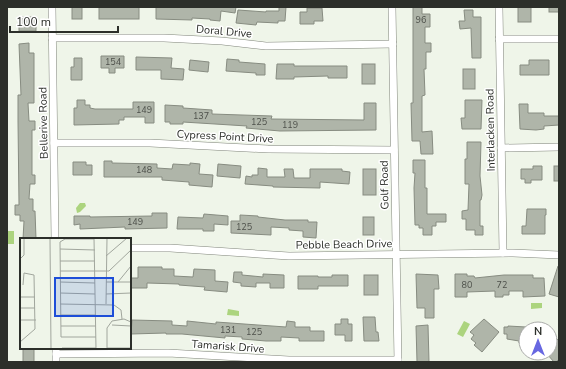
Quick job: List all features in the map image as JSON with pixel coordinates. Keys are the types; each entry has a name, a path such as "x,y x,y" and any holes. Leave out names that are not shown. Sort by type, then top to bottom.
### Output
{"street":[{"name":"Bellerive Road","path":"52,7 54,238"},
{"name":"Golf Road","path":"392,7 398,361"},
{"name":"Interlacken Road","path":"499,7 503,253"},
{"name":"Doral Drive","path":"52,38 164,38 222,41 266,46 393,44"},
{"path":"499,40 559,39"},
{"name":"Cypress Point Drive","path":"54,143 150,142 268,149 394,150"},
{"path":"501,148 559,147"},
{"name":"Pebble Beach Drive","path":"131,248 170,248 289,256 503,253 559,255"},
{"path":"56,351 56,362"},
{"name":"Tamarisk Drive","path":"56,351 168,353 289,360 398,361"}],"shaded area":[{"path":"80,203 85,203 86,206 77,213 76,208"},
{"path":"7,231 14,231 14,244 7,244"},
{"path":"531,303 542,303 542,308 531,309"},
{"path":"228,309 239,311 239,316 227,315"},
{"path":"464,321 470,324 463,337 457,334"}],"building":[{"path":"72,7 82,7 82,19 72,19"},
{"path":"99,7 139,7 139,19 99,19"},
{"path":"156,7 236,7 235,13 221,11 220,21 192,18 192,20 156,19"},
{"path":"279,7 286,7 285,21 278,21 278,23 257,22 256,25 236,23 238,10 266,12 279,11"},
{"path":"413,7 422,7 422,14 430,14 430,27 425,27 425,43 431,43 431,52 426,52 426,69 424,69 425,95 422,96 422,132 432,131 433,154 421,154 420,141 412,141 411,103 413,103"},
{"path":"518,7 531,7 531,22 518,22"},
{"path":"549,7 559,7 559,12 549,12"},
{"path":"307,8 322,8 323,21 314,21 314,24 300,24 300,12 307,12"},
{"path":"464,10 473,10 473,17 481,17 481,58 472,58 471,28 460,29 459,21 465,21"},
{"path":"19,17 36,17 36,31 19,31"},
{"path":"29,43 29,53 34,53 34,103 28,103 29,121 35,121 35,130 32,130 32,175 35,175 35,184 30,184 29,199 33,199 36,238 23,238 24,221 20,221 20,215 15,215 15,205 19,205 18,95 21,95 19,44"},
{"path":"101,56 124,56 124,68 115,68 115,73 109,73 109,68 101,68"},
{"path":"136,57 172,58 171,68 184,69 183,80 161,79 161,70 136,70"},
{"path":"74,58 82,58 82,80 71,80 71,67 74,67"},
{"path":"227,59 239,60 239,62 265,64 265,75 226,71"},
{"path":"190,60 209,62 208,72 189,70"},
{"path":"529,60 549,60 549,75 520,75 520,65 529,65"},
{"path":"277,64 294,64 294,66 347,66 347,78 328,78 328,76 276,79"},
{"path":"362,64 375,64 375,84 362,84"},
{"path":"463,69 475,69 475,89 463,89"},
{"path":"77,100 85,100 85,105 90,105 90,108 95,109 133,109 133,102 154,102 154,123 145,123 145,117 124,117 124,120 119,120 119,124 74,125 74,108 77,108"},
{"path":"465,100 482,100 481,129 462,129 461,118 465,118"},
{"path":"364,103 376,103 376,130 280,131 246,128 247,126 183,122 183,124 170,124 170,122 165,122 165,105 212,110 212,114 272,116 271,119 364,120"},
{"path":"519,104 528,104 528,113 544,113 544,116 559,116 559,125 544,126 544,129 536,130 520,129"},
{"path":"467,142 481,142 480,176 482,195 480,200 480,226 483,226 483,235 475,235 475,230 466,230 466,219 462,219 462,211 468,210 469,184 465,184"},
{"path":"413,160 425,160 427,214 446,214 446,222 436,222 436,226 432,226 432,235 423,235 423,228 419,228 419,225 415,225 415,173 413,173"},
{"path":"104,161 112,161 112,163 157,164 157,168 172,169 173,164 200,164 199,174 213,175 212,187 189,185 189,182 162,180 162,177 104,177"},
{"path":"73,162 86,162 86,165 92,165 92,175 73,175"},
{"path":"218,164 241,166 240,178 217,176"},
{"path":"533,166 542,166 542,180 531,180 531,183 525,183 525,179 521,179 521,169 533,169"},
{"path":"554,166 559,166 559,181 554,181"},
{"path":"258,168 267,169 267,177 285,177 284,169 293,169 294,178 310,178 310,169 342,169 342,171 350,172 349,184 320,182 320,188 273,187 245,184 246,176 252,177 252,175 258,175"},
{"path":"363,169 376,169 376,195 363,195"},
{"path":"527,209 546,209 545,234 522,234 522,226 526,226"},
{"path":"152,213 167,213 167,228 125,229 125,227 80,229 80,224 74,225 74,216 152,216"},
{"path":"204,214 228,216 228,225 214,224 214,231 203,231 203,229 177,229 178,217 203,218"},
{"path":"240,215 317,222 316,238 303,237 303,231 289,230 289,228 271,227 271,235 231,233 231,221 240,221"},
{"path":"363,217 374,217 374,235 363,235"},
{"path":"559,266 559,297 549,294"},
{"path":"138,267 162,267 162,269 174,269 174,276 193,277 194,269 215,270 215,281 228,282 227,292 204,290 205,287 179,284 147,283 147,288 131,288 131,278 138,278"},
{"path":"234,272 242,272 242,275 263,277 263,274 284,275 284,288 270,288 270,283 256,283 256,287 241,286 241,283 233,282"},
{"path":"416,274 438,275 439,289 434,289 434,318 425,318 425,308 417,308"},
{"path":"455,274 467,274 467,276 474,276 475,278 504,275 533,275 533,278 544,278 545,296 523,297 523,291 509,291 509,295 495,297 495,291 467,292 467,297 455,297"},
{"path":"332,275 348,275 348,286 318,286 318,289 298,289 298,276 332,277"},
{"path":"364,275 378,275 378,295 364,295"},
{"path":"363,317 375,317 376,332 378,332 379,341 364,341"},
{"path":"341,319 348,319 348,324 352,324 352,341 345,341 345,335 335,335 335,324 341,324"},
{"path":"484,319 499,332 482,352 474,345 476,343 471,339 474,335 470,332"},
{"path":"132,320 172,321 172,325 187,326 187,321 216,324 216,322 286,327 287,321 295,322 295,327 310,327 310,331 324,331 324,341 299,341 299,338 281,337 281,341 266,341 225,336 225,338 166,333 131,334"},
{"path":"428,325 429,362 417,362 416,326"},
{"path":"504,327 518,327 518,341 507,339 507,334 504,334"},
{"path":"558,340 559,341 558,360"},
{"path":"23,349 34,349 34,362 23,362"}]}
